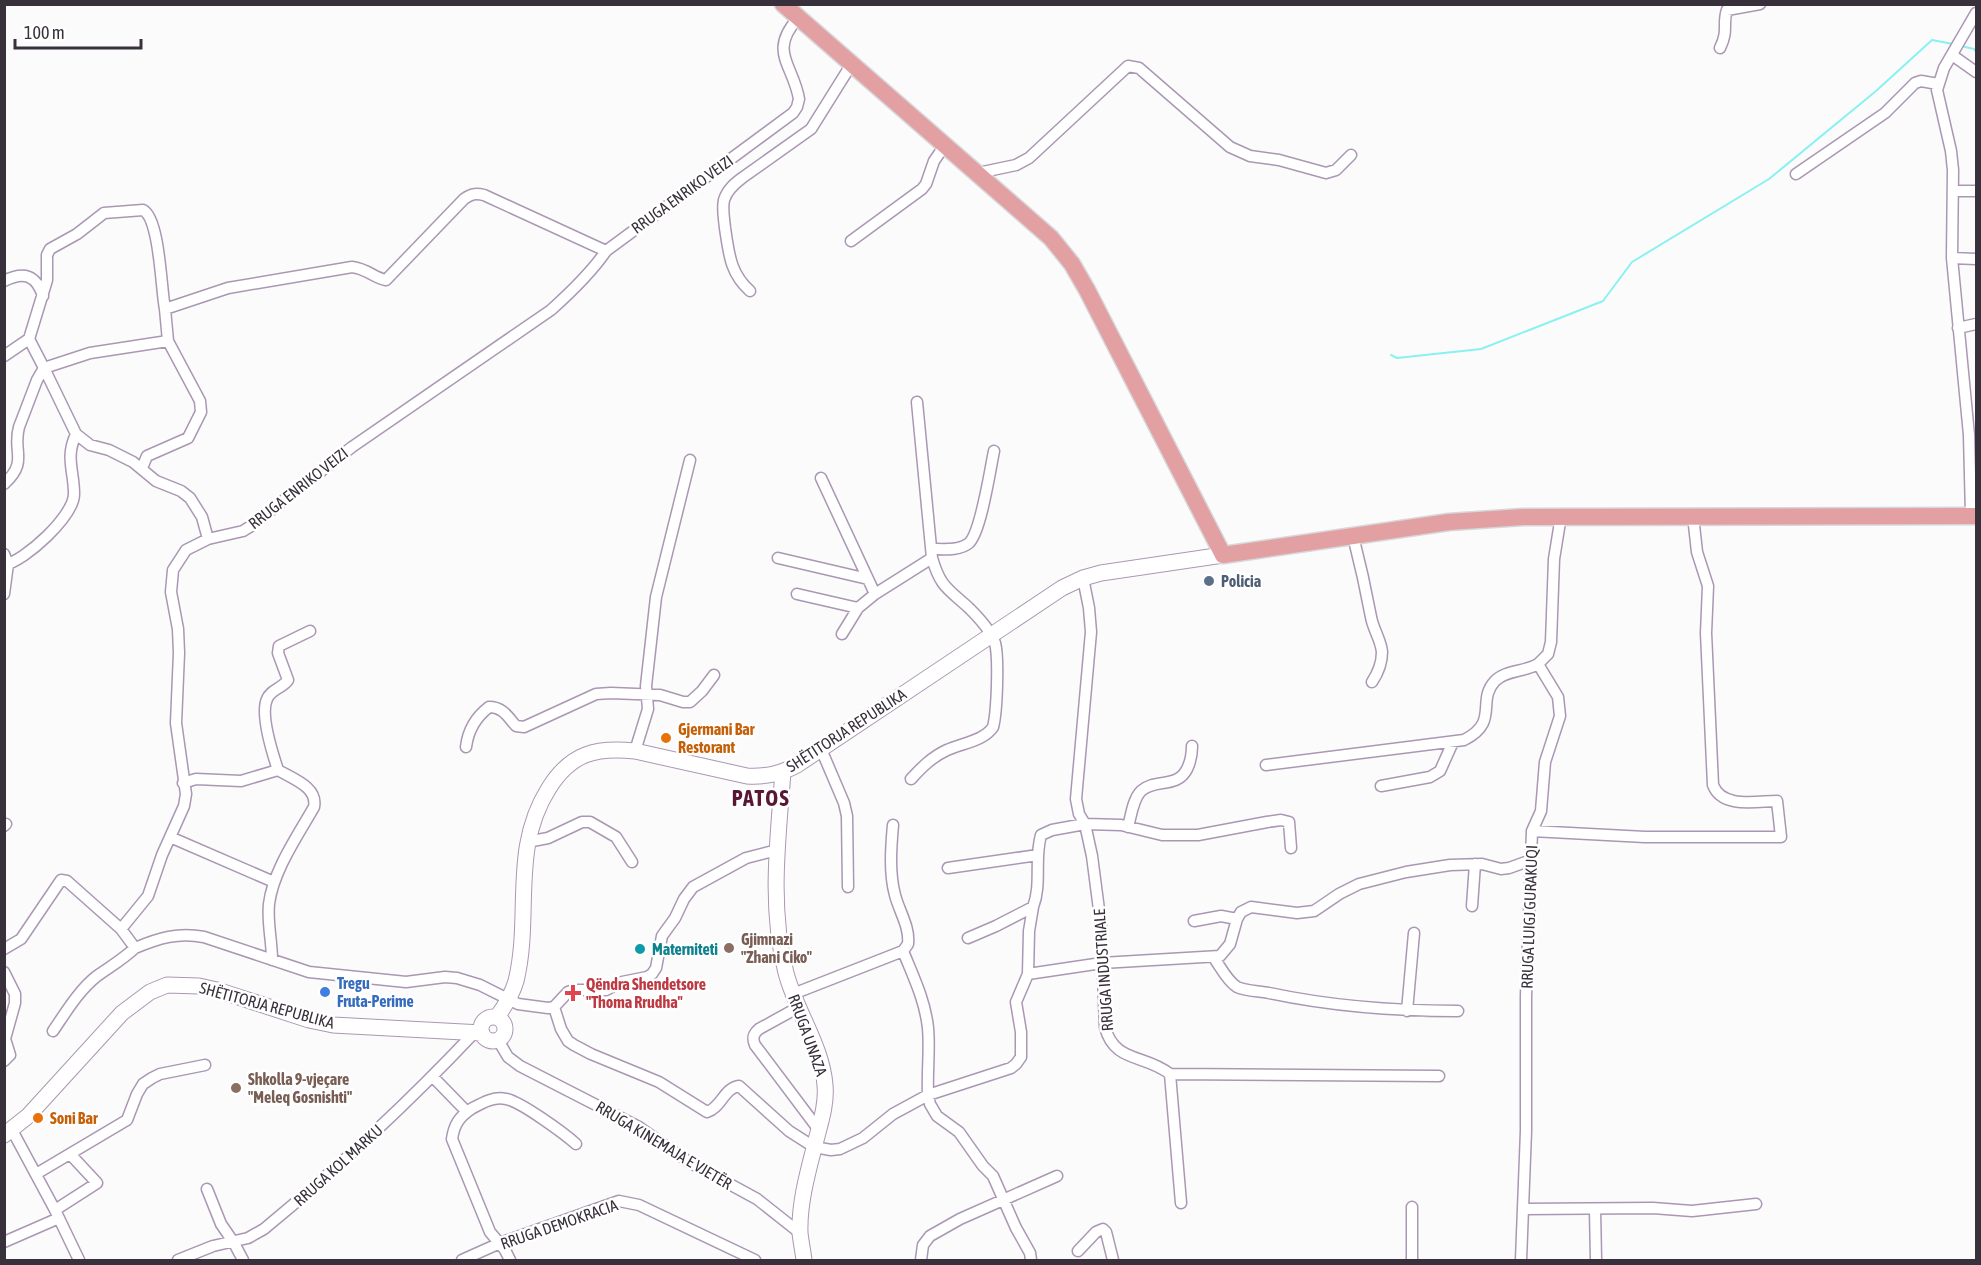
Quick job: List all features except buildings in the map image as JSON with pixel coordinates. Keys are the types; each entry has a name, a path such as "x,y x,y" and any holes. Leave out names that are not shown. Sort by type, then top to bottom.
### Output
{"main road":[{"path":"783,4 1051,238 1072,264 1223,555 1449,522 1562,516 1974,516"},
{"name":"SHËTITORJA REPUBLIKA","path":"497,1017 509,999 518,969 522,925 522,881 527,842 539,806 555,778 575,759 590,753 618,749 747,776 764,777 783,772 1062,588 1101,573 1223,555"},
{"name":"RRUGA UNAZA","path":"783,772 777,850 777,913 784,961 796,1000 819,1057 826,1099 805,1184 800,1233 804,1260"},
{"name":"SHËTITORJA REPUBLIKA","path":"8,1132 28,1116 122,1013 150,992 167,985 199,986 217,990 309,1020 333,1025 478,1033"},
{"path":"497,1017 506,1027 504,1035 498,1040 489,1040 478,1033 485,1020 497,1017"}],"street":[{"path":"1720,48 1726,37 1725,14 1727,10 1760,4"},
{"path":"1974,516 1969,435 1952,258 1954,191 1951,151 1938,95 1938,84 1944,68 1977,13"},
{"name":"RRUGA ENRIKO VEIZI","path":"121,929 148,896 184,806 186,794 176,723 178,629 171,581 176,564 186,550 208,539 243,531 251,526 352,447 551,310 568,295 606,251 793,113 799,99 784,55 783,43 786,33 798,18"},
{"path":"1955,49 1977,72"},
{"path":"750,291 736,275 728,257 723,209 725,198 731,187 811,129 851,65"},
{"path":"978,173 1016,165 1029,158 1123,68 1128,66 1139,68 1230,147 1241,153 1279,160 1326,173 1336,170 1351,155"},
{"path":"1796,174 1885,113 1915,83 1921,81 1938,84"},
{"path":"851,241 922,189 934,161 945,145"},
{"path":"1954,191 1977,191"},
{"path":"165,309 228,288 352,267 363,268 382,280 386,280 464,199 476,193 606,251"},
{"path":"4,356 28,339 43,296 48,271 47,255 56,244 77,234 104,213 143,210 150,216 162,266 162,296 168,341 200,401 201,412 188,438 147,456 142,468"},
{"path":"1952,258 1977,259"},
{"path":"4,281 15,276 33,279 39,285 43,296"},
{"path":"1958,328 1977,324"},
{"path":"28,339 76,434 90,445 119,454 142,468 156,481 190,498 202,518 208,539"},
{"path":"4,484 15,473 19,462 17,434 37,380 44,368 90,353 168,341"},
{"path":"911,779 928,760 985,735 993,727 996,653 991,634 972,611 945,587 938,576 932,554 917,402"},
{"path":"4,594 6,561 19,559 56,528 71,506 74,496 69,457 76,434"},
{"path":"842,634 858,608 875,594 932,554 964,547 974,536 994,451"},
{"path":"635,751 648,709 647,694 656,597 690,460"},
{"path":"821,478 875,594"},
{"path":"1266,765 1453,742 1472,736 1479,730 1486,715 1488,695 1495,680 1501,676 1531,669 1548,654 1551,642 1554,559 1562,516"},
{"path":"1533,831 1645,837 1780,837 1777,801 1727,800 1715,792 1713,785 1706,633 1708,586 1697,552 1693,516"},
{"path":"1353,536 1370,603 1371,618 1381,645 1382,654 1378,673 1372,682"},
{"path":"778,558 868,579"},
{"name":"RRUGA INDUSTRIALE","path":"1083,578 1091,632 1076,799 1079,814 1085,824 1092,856 1101,926 1103,1012 1105,1027 1111,1043 1122,1053 1157,1066 1170,1074 1438,1076"},
{"path":"797,594 858,608"},
{"path":"272,960 269,903 274,882 314,807 315,800 313,793 307,787 278,770 268,740 265,705 270,693 288,680 278,653 279,646 310,631"},
{"name":"RRUGA LUIGJ GURAKUQI","path":"1521,1260 1527,1078 1526,996 1533,831 1541,811 1545,762 1560,716 1558,697 1539,664"},
{"path":"466,747 470,729 489,706 497,706 519,728 596,694 660,695 690,702 714,675"},
{"path":"1381,786 1437,774 1453,742"},
{"path":"1128,827 1140,791 1175,781 1181,777 1192,754 1192,746"},
{"path":"820,749 844,803 847,816 848,887"},
{"path":"183,783 196,779 241,781 278,770"},
{"path":"555,1007 564,1035 582,1050 659,1082 707,1112 714,1109 730,1089 739,1086 780,1125 814,1147 831,1150 852,1144 893,1114 928,1095 1011,1068 1021,1057 1022,1044 1016,1002 1028,974 1029,932 1038,890 1038,855 1041,835 1045,832 1085,824 1112,824 1162,836 1198,835 1286,820 1289,822 1291,848"},
{"path":"527,842 548,838 582,822 590,822 616,837 632,861"},
{"path":"819,1130 755,1045 754,1033 796,1000 906,948 909,940 903,914 894,892 891,853 893,825"},
{"path":"170,837 274,882"},
{"path":"53,1031 85,988 97,976 122,960 135,948 156,939 188,934 204,937 309,972 406,982 444,977 457,978 469,980 518,1004 555,1007 568,992 606,990 622,982 652,974 656,968 662,936 693,887 746,858 777,850"},
{"path":"948,868 1038,855"},
{"path":"1028,974 1102,963 1214,958 1227,950 1237,919 1241,912 1251,907 1297,913 1314,911 1359,884 1421,869 1475,864 1509,868 1531,860"},
{"path":"1472,906 1475,864"},
{"path":"4,949 21,939 61,880 67,881 121,929 135,948"},
{"path":"968,938 1034,908"},
{"path":"1194,921 1221,916 1237,919"},
{"path":"1407,1011 1414,933"},
{"path":"903,951 926,1014 928,1095 933,1110 943,1121 959,1131 983,1166 993,1176 1031,1260"},
{"path":"1214,958 1237,987 1283,996 1407,1011 1458,1011"},
{"path":"4,972 15,994 15,1003 5,1039 7,1058"},
{"name":"RRUGA KOL MARKU","path":"178,1260 213,1246 248,1238 264,1229 362,1145 478,1033"},
{"name":"RRUGA KINEMAJA E VJETËR","path":"498,1040 508,1057 520,1066 639,1127 689,1162 757,1199 800,1233"},
{"path":"36,1173 127,1120 137,1094 143,1084 152,1078 160,1074 205,1065"},
{"path":"1170,1074 1181,1203"},
{"path":"433,1077 467,1112"},
{"path":"510,1260 490,1232 452,1139 459,1119 488,1101 498,1098 508,1099 554,1126 576,1144"},
{"path":"8,1132 36,1173 79,1260"},
{"path":"4,1242 57,1214 97,1183 70,1154"},
{"path":"921,1260 922,1245 930,1236 960,1219 1057,1176"},
{"path":"207,1190 224,1230 234,1242 243,1260"},
{"name":"RRUGA DEMOKRACIA","path":"462,1260 500,1243 619,1201 639,1205 755,1260"},
{"path":"1523,1209 1653,1208 1692,1211 1756,1204"},
{"path":"1412,1207 1412,1260"},
{"path":"1595,1209 1596,1260"},
{"path":"1078,1251 1096,1232 1103,1229 1106,1232 1113,1260"}],"waterway":[{"path":"1391,355 1397,358 1481,349 1603,301 1632,262 1769,179 1876,91 1932,40 1953,44"},
{"path":"1961,46 1974,49 1976,52"}],"place":[{"name":"Policia","path":"1209,581"},
{"name":"Gjermani Bar Restorant","path":"666,738"},
{"name":"Gjimnazi \"Zhani Ciko\"","path":"729,948"},
{"name":"Materniteti","path":"640,949"},
{"name":"Tregu Fruta-Perime","path":"325,992"},
{"name":"Qëndra Shendetsore \"Thoma Rrudha\"","path":"573,993"},
{"name":"Shkolla 9-vjeçare \"Meleq Gosnishti\"","path":"236,1088"},
{"name":"Soni Bar","path":"38,1118"}],"district":[{"name":"PATOS","path":"761,798"}]}
